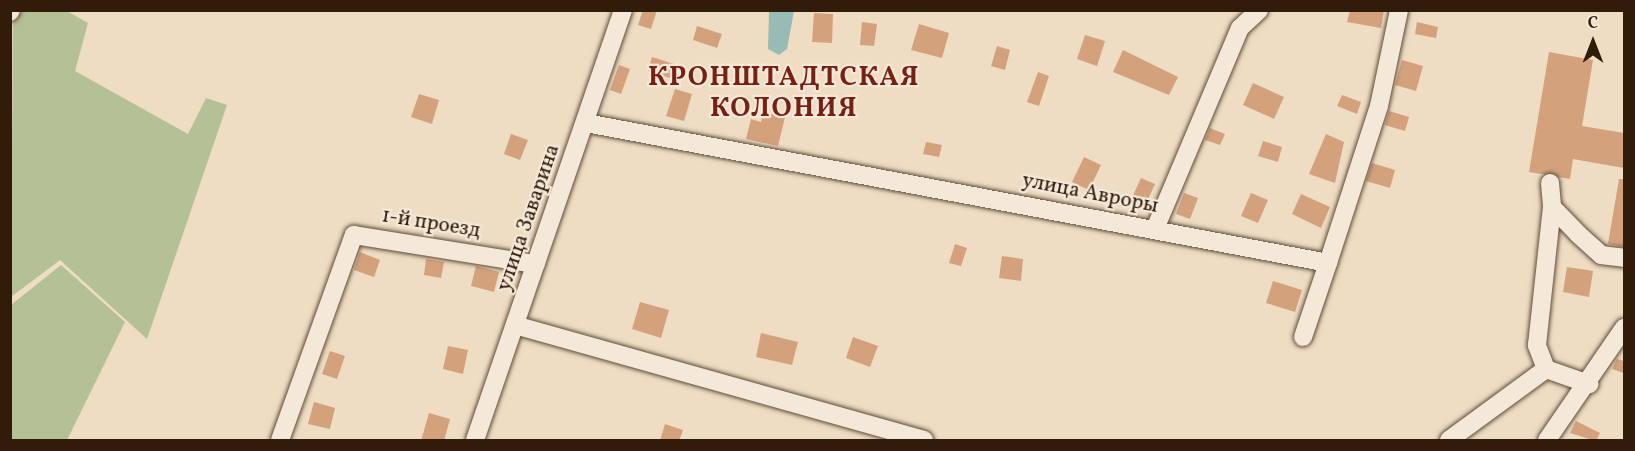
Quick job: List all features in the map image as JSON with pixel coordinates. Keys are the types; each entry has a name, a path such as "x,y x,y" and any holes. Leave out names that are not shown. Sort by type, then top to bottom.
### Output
{"street":[{"name":"улица Заварина","path":"475,441 623,10"},
{"path":"1155,229 1240,28 1259,10"},
{"path":"1303,337 1379,106 1399,10"},
{"name":"улица Авроры","path":"586,123 1328,263"},
{"path":"1546,369 1537,345 1552,207 1550,183"},
{"path":"1552,207 1601,255 1624,258"},
{"name":"1-й проезд","path":"280,441 354,235 536,264"},
{"path":"515,325 924,441"},
{"path":"1547,441 1589,384 1624,328"},
{"path":"1546,369 1589,384"},
{"path":"1449,441 1546,369"}],"green space":[{"path":"13,11 67,11 88,23 75,71 188,134 206,98 227,105 147,339 60,260 11,297"},
{"path":"61,265 125,322 67,440 11,440 11,305"}],"water":[{"path":"769,11 794,11 787,49 779,55 768,49"}],"building":[{"path":"643,10 657,10 651,29 638,25"},
{"path":"1350,10 1384,10 1381,28 1347,22"},
{"path":"814,13 833,14 832,43 812,42"},
{"path":"862,22 877,24 874,46 860,45"},
{"path":"1417,22 1438,27 1436,38 1415,34"},
{"path":"919,24 949,33 942,58 911,50"},
{"path":"697,26 722,34 717,48 693,40"},
{"path":"1085,35 1105,41 1097,66 1077,59"},
{"path":"997,46 1010,50 1005,70 991,66"},
{"path":"1123,50 1178,77 1169,95 1113,72"},
{"path":"1549,52 1593,60 1582,126 1624,133 1624,168 1573,159 1570,179 1529,172"},
{"path":"652,57 674,64 670,78 648,71"},
{"path":"1402,60 1423,66 1416,91 1395,85"},
{"path":"619,65 630,69 621,94 610,90"},
{"path":"1038,72 1049,76 1039,106 1027,102"},
{"path":"1253,83 1284,97 1274,119 1243,105"},
{"path":"675,89 692,94 684,121 666,116"},
{"path":"419,94 439,100 432,124 411,117"},
{"path":"1342,95 1361,102 1357,114 1337,106"},
{"path":"1389,111 1409,117 1405,131 1385,125"},
{"path":"763,112 785,117 778,146 746,139 751,119 761,122"},
{"path":"1210,128 1225,134 1220,145 1205,140"},
{"path":"511,134 528,140 520,160 504,154"},
{"path":"1326,134 1344,142 1335,183 1309,174"},
{"path":"1263,141 1282,147 1278,162 1258,156"},
{"path":"926,142 942,145 939,157 923,154"},
{"path":"1084,157 1101,165 1089,190 1072,182"},
{"path":"1372,163 1395,170 1390,188 1366,181"},
{"path":"1141,178 1155,184 1145,206 1131,200"},
{"path":"1619,179 1624,179 1624,247 1608,244"},
{"path":"1184,193 1198,198 1190,219 1176,214"},
{"path":"1251,193 1268,200 1258,223 1241,216"},
{"path":"1301,194 1330,207 1321,228 1292,214"},
{"path":"955,244 967,248 961,266 949,263"},
{"path":"360,252 380,260 374,277 354,270"},
{"path":"1002,256 1023,259 1021,281 999,278"},
{"path":"426,259 444,262 441,278 424,275"},
{"path":"476,266 499,272 494,292 471,286"},
{"path":"1567,267 1593,271 1589,297 1563,292"},
{"path":"1273,281 1302,290 1295,312 1266,303"},
{"path":"640,302 669,310 661,338 632,329"},
{"path":"761,333 798,342 792,365 756,357"},
{"path":"853,337 878,346 870,367 846,358"},
{"path":"448,346 468,350 463,374 443,369"},
{"path":"330,351 345,356 337,379 322,374"},
{"path":"1617,359 1624,361 1624,373 1612,369"},
{"path":"314,402 335,408 330,429 308,424"},
{"path":"429,413 450,419 444,441 421,441"},
{"path":"1576,421 1600,433 1596,441 1570,433"},
{"path":"665,424 683,430 679,441 660,441"}],"district":[{"name":"КРОНШТАДТСКАЯ КОЛОНИЯ","path":"784,94"}]}
